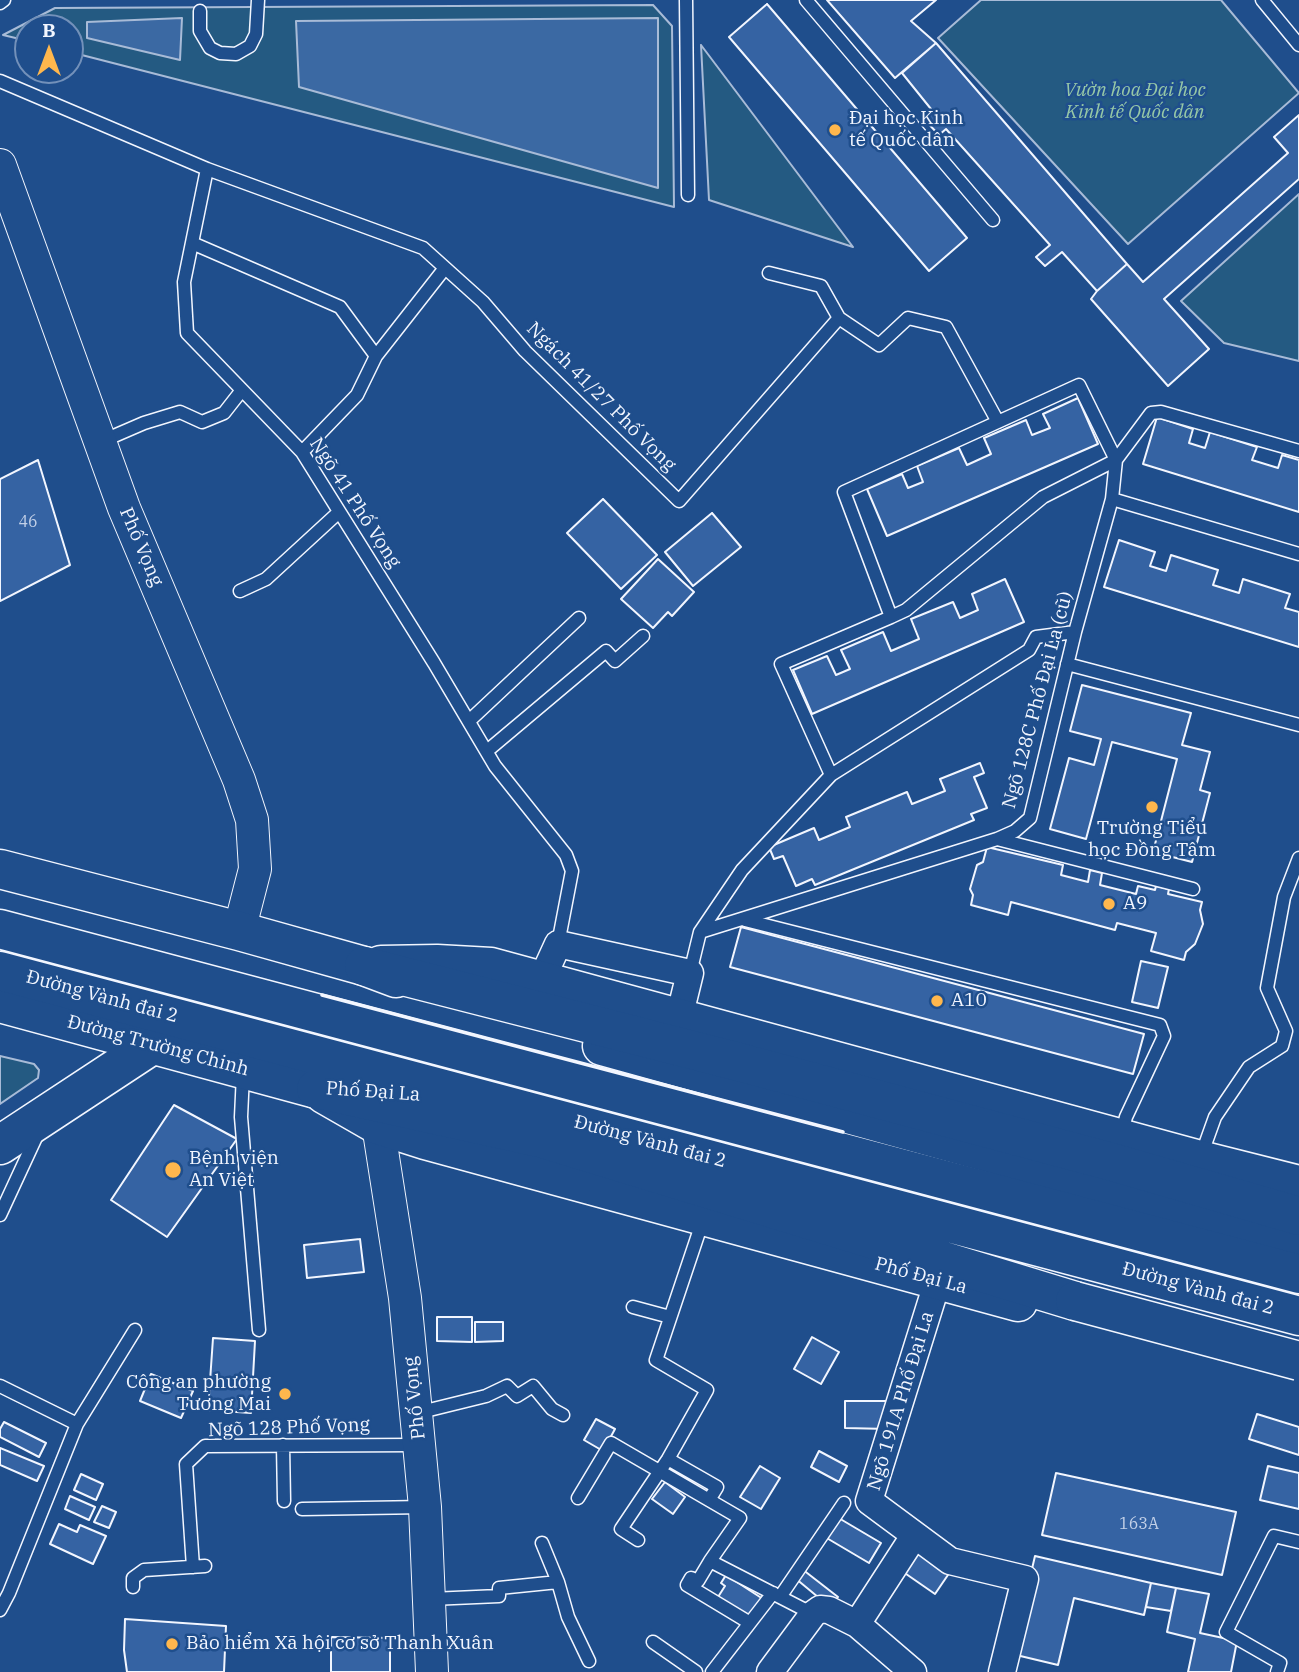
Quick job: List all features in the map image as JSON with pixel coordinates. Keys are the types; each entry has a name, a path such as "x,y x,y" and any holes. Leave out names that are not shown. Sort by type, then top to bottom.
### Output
{"main road":[{"path":"1,868 364,966 726,1058 1116,1150 1200,1160 1299,1185"},
{"name":"Đường Vành đai 2","path":"0,929 1299,1274"},
{"path":"364,966 437,964 491,967 679,1018 1116,1150 1299,1216"},
{"path":"364,966 483,1013 1299,1239"},
{"name":"Đường Vành đai 2","path":"0,971 1299,1316"},
{"name":"Đường Trường Chinh","path":"0,1003 316,1089"},
{"path":"0,1145 152,1045"},
{"path":"316,1089 543,1139 1075,1301 1288,1370 1299,1351"},
{"name":"Phố Đại La","path":"316,1089 378,1125 938,1280 1288,1370"},
{"name":"Phố Đại La","path":"316,1089 382,1089 448,1098 533,1118 853,1203 1299,1333"}],"street":[{"name":"Phố Vọng","path":"0,165 124,508 239,780 252,820 255,869 239,931"},
{"path":"541,981 558,944 690,973 679,1018"},
{"name":"Phố Vọng","path":"378,1125 405,1298 425,1507 432,1672"},
{"name":"Ngõ 191A Phố Đại La","path":"938,1280 869,1501 950,1561 1025,1579 1002,1672"},
{"path":"857,1624 914,1536"},
{"path":"770,1672 813,1614 820,1609 829,1610 857,1624 914,1672"}],"lane":[{"path":"200,11 200,31 210,48 220,53 236,54 250,46 256,34 258,0"},
{"path":"686,0 688,195"},
{"path":"806,0 993,220"},
{"path":"1262,0 1299,45"},
{"path":"0,81 207,169"},
{"name":"Ngõ 41 Phố Vọng","path":"207,169 184,282 187,333 302,452 495,766 564,851 572,871 558,944"},
{"name":"Ngách 41/27 Phố Vọng","path":"207,169 423,248 483,302 525,351 679,501 839,318"},
{"path":"192,243 340,307 376,356"},
{"path":"302,452 357,395 376,356 445,268"},
{"path":"769,273 821,286 839,318 879,345 908,318 946,327 998,422"},
{"path":"891,617 844,492 1079,385 1116,460"},
{"path":"100,442 144,423 180,412 202,422 224,413 242,390"},
{"path":"831,775 781,664 906,610 1042,497 1116,460 1152,413 1161,412 1299,451"},
{"name":"Ngõ 128C Phố Đại La (cũ)","path":"700,933 997,839 1015,831 1030,818 1075,632 1112,499 1116,460"},
{"path":"1112,499 1299,554"},
{"path":"240,591 266,579 339,512"},
{"path":"469,721 579,618"},
{"path":"690,973 700,933 741,870 831,775 1029,650 1036,637 1075,632"},
{"path":"487,751 606,651 615,661 643,636"},
{"path":"1067,664 1299,725"},
{"path":"997,839 1193,889"},
{"path":"1200,1160 1215,1117 1249,1067 1282,1046 1286,1031 1278,1008 1266,988 1284,897 1299,858"},
{"path":"745,920 1160,1025 1164,1036 1126,1117 1116,1150"},
{"path":"243,1070 241,1117 260,1330"},
{"path":"0,1215 46,1113"},
{"path":"638,1540 621,1529 668,1459 707,1390 656,1360 705,1216"},
{"path":"633,1307 670,1317"},
{"path":"0,1611 77,1424 135,1330"},
{"path":"0,1386 77,1424"},
{"path":"416,1413 486,1396 507,1386 517,1396 533,1386 552,1409 563,1415"},
{"path":"578,1498 611,1443 740,1518"},
{"path":"282,1445 284,1502"},
{"name":"Ngõ 128 Phố Vọng","path":"133,1587 133,1578 144,1570 199,1567 186,1464 205,1446 419,1445"},
{"path":"668,1459 717,1487 709,1500"},
{"path":"712,1672 776,1595 844,1503"},
{"path":"302,1509 425,1507"},
{"path":"748,1507 698,1581 691,1578 687,1585 750,1623"},
{"path":"1277,1672 1280,1663 1226,1632 1274,1536 1299,1542"},
{"path":"542,1543 558,1582 568,1617 589,1661"},
{"path":"710,1561 813,1614"},
{"path":"430,1599 499,1596 499,1588 558,1582"},
{"path":"653,1642 696,1672"}],"green space":[{"name":"Vườn hoa Đại học Kinh tế Quốc dân","path":"981,0 1221,0 1299,93 1128,244 938,38"},
{"path":"653,5 672,26 674,207 84,56 84,14 43,14 55,8"},
{"path":"14,29 14,38 3,35"},
{"path":"701,45 853,247 709,200"},
{"path":"1299,194 1299,361 1224,343 1181,301"},
{"path":"0,1056 34,1064 39,1070 38,1078 0,1104"}],"shaded area":[{"path":"182,18 180,60 87,38 87,22"},
{"path":"658,18 658,188 299,87 296,21"}],"building":[{"path":"827,0 936,0 911,21 936,43 895,78"},
{"path":"767,4 967,238 929,271 729,37"},
{"path":"936,43 1127,264 1097,291 1062,252 1045,266 1036,257 1050,245 946,129 939,135 922,117 931,109 902,73"},
{"path":"1299,115 1299,179 1164,299 1209,349 1168,386 1091,299 1127,264 1143,282 1288,153 1274,137"},
{"path":"1078,398 1098,444 887,536 867,489 902,474 908,488 923,482 917,466 959,448 967,465 991,454 984,438 1026,420 1032,435 1050,428 1043,414"},
{"path":"1157,417 1193,429 1189,443 1205,448 1210,432 1257,447 1252,460 1278,468 1282,455 1299,460 1299,512 1143,464"},
{"path":"38,460 70,565 0,601 0,479"},
{"path":"603,499 657,555 621,589 567,533"},
{"path":"712,513 741,547 693,586 665,552"},
{"path":"1119,540 1155,552 1150,566 1166,571 1171,555 1218,570 1213,585 1239,593 1243,579 1290,594 1285,608 1299,612 1299,647 1104,587"},
{"path":"658,559 694,592 672,616 668,612 653,628 621,599"},
{"path":"1005,579 1024,622 812,714 793,670 827,656 836,675 850,669 841,650 883,632 891,651 919,639 911,619 953,602 960,618 978,610 972,594"},
{"path":"1082,685 1191,713 1182,745 1210,752 1200,790 1210,793 1192,862 1153,852 1177,759 1112,742 1086,839 1050,829 1069,758 1094,765 1101,739 1070,731"},
{"path":"980,763 984,773 974,777 987,808 971,814 974,820 815,885 812,879 796,886 783,856 774,859 769,847 814,828 819,840 850,827 846,817 907,792 912,804 945,791 940,779"},
{"name":"A9","path":"987,847 1063,865 1061,875 1088,882 1090,870 1102,873 1100,885 1136,894 1138,886 1155,890 1156,886 1169,889 1168,894 1202,902 1200,910 1203,924 1195,944 1186,952 1184,960 1151,951 1156,933 1117,923 1115,930 1011,902 1008,915 971,905 973,895 970,889 977,865 983,862"},
{"name":"A10","path":"741,927 1144,1034 1133,1074 730,967"},
{"path":"1141,961 1168,967 1158,1008 1132,1002"},
{"name":"Bệnh viện An Việt","path":"174,1105 237,1139 167,1237 111,1200"},
{"path":"360,1239 364,1272 307,1278 304,1245"},
{"path":"437,1317 472,1317 472,1342 437,1341"},
{"path":"475,1322 503,1322 503,1341 475,1342"},
{"path":"812,1337 839,1352 821,1384 794,1369"},
{"path":"213,1338 255,1341 251,1413 208,1410"},
{"path":"151,1374 193,1391 181,1418 140,1401"},
{"path":"845,1401 888,1401 888,1429 845,1428"},
{"path":"1257,1414 1299,1427 1299,1455 1249,1439"},
{"path":"596,1419 615,1429 603,1451 584,1440"},
{"path":"4,1422 46,1443 39,1457 0,1437"},
{"path":"0,1448 44,1466 37,1481 0,1465"},
{"path":"819,1451 847,1466 839,1482 811,1467"},
{"path":"760,1466 780,1478 761,1509 740,1497"},
{"path":"1268,1466 1299,1473 1299,1509 1260,1500"},
{"path":"1056,1473 1236,1512 1222,1575 1042,1535"},
{"path":"81,1474 103,1484 96,1500 74,1490"},
{"path":"665,1482 685,1497 673,1514 652,1499"},
{"path":"70,1496 95,1507 89,1520 65,1509"},
{"path":"102,1506 116,1512 109,1528 94,1522"},
{"path":"837,1517 881,1543 869,1563 825,1537"},
{"path":"59,1524 77,1532 80,1525 106,1536 93,1564 50,1544"},
{"path":"913,1543 952,1569 935,1594 896,1567"},
{"path":"1035,1556 1151,1583 1144,1615 1074,1598 1058,1665 1012,1654"},
{"path":"802,1569 838,1597 830,1607 795,1578"},
{"path":"726,1575 763,1599 751,1618 718,1597 725,1586 721,1583"},
{"path":"1151,1583 1176,1588 1171,1611 1146,1607"},
{"path":"1176,1588 1209,1594 1200,1633 1237,1641 1231,1672 1188,1672 1195,1639 1167,1632"},
{"name":"Bảo hiểm Xã hội cơ sở Thanh Xuân","path":"125,1619 226,1626 224,1672 127,1672 124,1650"},
{"path":"331,1637 390,1638 390,1672 331,1672"}],"wall":[{"path":"322,995 843,1132"}],"place":[{"name":"Đại học Kinh tế Quốc dân","path":"835,130"},
{"name":"Trường Tiểu học Đồng Tâm","path":"1152,807"},
{"name":"A9","path":"1109,904"},
{"name":"A10","path":"937,1001"},
{"name":"Bệnh viện An Việt","path":"173,1170"},
{"name":"Công an phường Tương Mai","path":"285,1394"},
{"name":"Bảo hiểm Xã hội cơ sở Thanh Xuân","path":"172,1644"}]}
